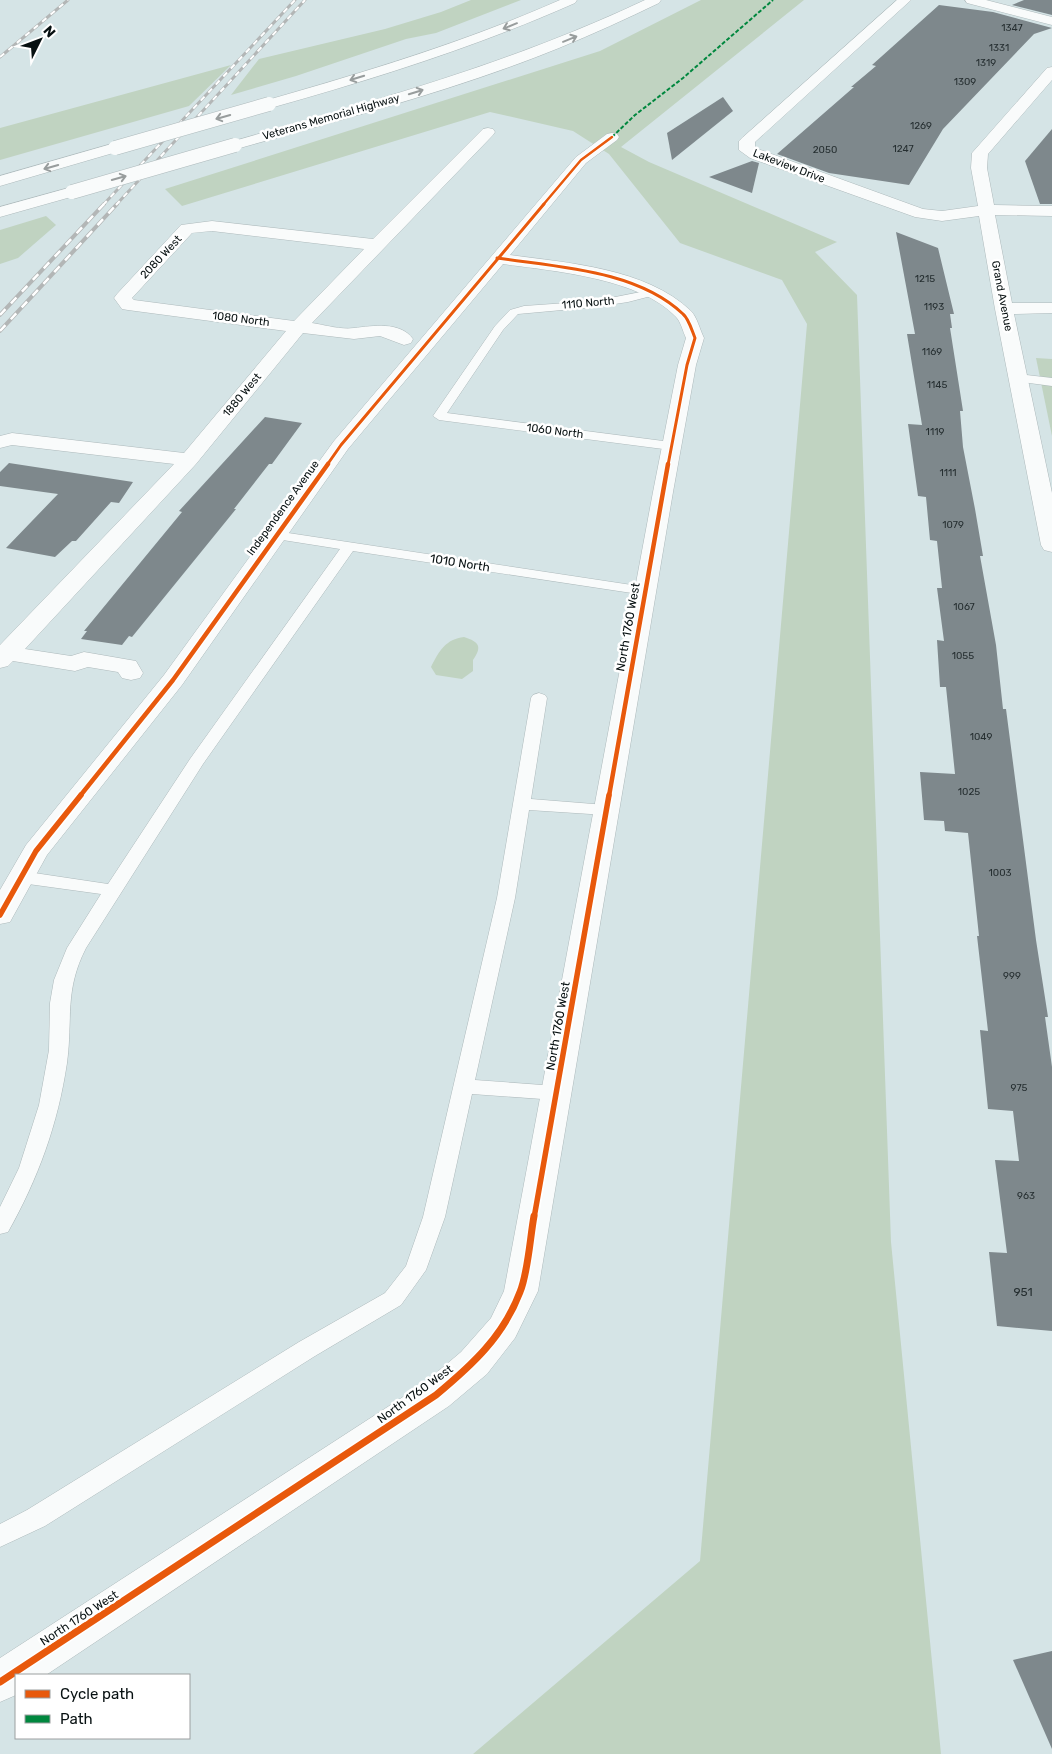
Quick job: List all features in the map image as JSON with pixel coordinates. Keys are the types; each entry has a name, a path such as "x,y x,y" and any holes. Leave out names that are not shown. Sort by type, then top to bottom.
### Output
{"main road":[{"path":"0,181 269,104 435,53 502,29 571,0"},
{"name":"Veterans Memorial Highway","path":"0,212 235,145 499,66 590,31 655,0"},
{"name":"Lakeview Drive","path":"905,0 746,141 746,148 755,155 914,212 942,216 986,210"},
{"path":"971,0 1052,21"},
{"name":"Grand Avenue","path":"1049,77 980,153 978,168 1018,378 1050,526 1052,545"},
{"name":"1880 West","path":"2,655 189,460 299,326 488,132"},
{"name":"Independence Avenue","path":"0,915 36,851 173,680 341,445 581,160 612,137"},
{"path":"986,210 1052,211"},
{"name":"2080 West","path":"128,305 123,298 187,229 212,226 377,245"},
{"name":"North 1760 West","path":"0,1682 436,1395 474,1363 503,1328 521,1291 671,446 687,365 695,338 685,315 651,293 626,281 586,271 497,258"},
{"name":"1080 North","path":"128,305 299,326 394,342 404,339 430,341"},
{"path":"1004,308 1052,308"},
{"path":"0,442 12,439 189,460"},
{"path":"2,655 75,664 78,669 123,677 130,673 173,680"}],"lane":[{"name":"1110 North","path":"439,416 508,317 514,312 524,309 595,304 651,293"},
{"path":"1018,378 1052,382"},
{"name":"1060 North","path":"439,416 671,446"},
{"name":"1010 North","path":"276,535 645,590"},
{"path":"0,1226 29,1168 48,1110 58,1061 59,1001 66,969 82,938 196,763 349,546"},
{"path":"0,1536 36,1518 307,1349 393,1299 415,1270 434,1217 506,898 539,698"},
{"path":"522,804 606,810"},
{"path":"21,877 113,890"},
{"path":"464,1086 556,1093"}],"green space":[{"path":"471,0 521,0 436,33 406,39 296,76 231,95 259,59 385,29 441,12"},
{"path":"701,0 804,0 621,147 649,162 837,242 815,252 857,295 891,1242 941,1754 473,1754 700,1561 807,324 782,280 680,243 609,154 573,131 490,112 182,206 165,189 600,51"},
{"path":"231,65 189,106 0,160 0,128"},
{"path":"46,216 56,225 18,258 0,264 0,230"},
{"path":"1036,358 1052,359 1052,436"},
{"path":"464,637 473,641 478,646 478,652 473,660 473,671 462,679 436,675 431,667 440,651 452,640"}],"building":[{"path":"1024,0 1052,0 1052,15 1012,5"},
{"path":"939,5 993,12 1052,28 1034,34 943,129 909,185 829,173 777,154 854,87 851,87 876,66 872,65"},
{"path":"723,97 733,111 672,160 667,133"},
{"path":"1052,129 1052,204 1040,204 1025,161"},
{"path":"752,161 759,163 752,193 709,177"},
{"path":"896,232 938,248 954,314 950,314 952,328 950,328 963,411 960,411 963,447 983,556 980,556 996,645 1003,709 1006,709 1048,1017 1045,1017 1052,1067 1052,1331 997,1326 989,1252 1007,1253 995,1160 1019,1161 1013,1111 988,1109 980,1030 988,1031 968,833 945,831 944,821 924,820 920,772 955,774 946,687 940,687 937,640 944,641 937,588 942,588 937,541 930,540 926,497 918,496 908,424 922,425 907,334 915,334"},
{"path":"265,417 302,423 272,464 269,464 234,509 236,509 132,637 129,636 122,645 81,639 87,631 84,631 182,512 179,511"},
{"path":"9,463 133,482 119,503 111,502 76,541 72,541 55,557 6,548 58,494 0,486 0,472"},
{"path":"1052,1651 1052,1749 1013,1660"}],"railway":[{"path":"0,57 68,0"},
{"path":"103,205 295,0"},
{"path":"116,205 305,0"},
{"path":"0,315 104,204"},
{"path":"0,331 117,204"}],"marked path":[{"path":"612,137 635,115 683,78 773,0"}],"cycle path":[{"path":"0,915 36,851 173,680 341,445 581,160 612,137"},
{"path":"0,1682 436,1395 474,1363 503,1328 521,1291 663,492 687,365 695,338 685,315 659,296 625,281 586,271 497,258"}]}
